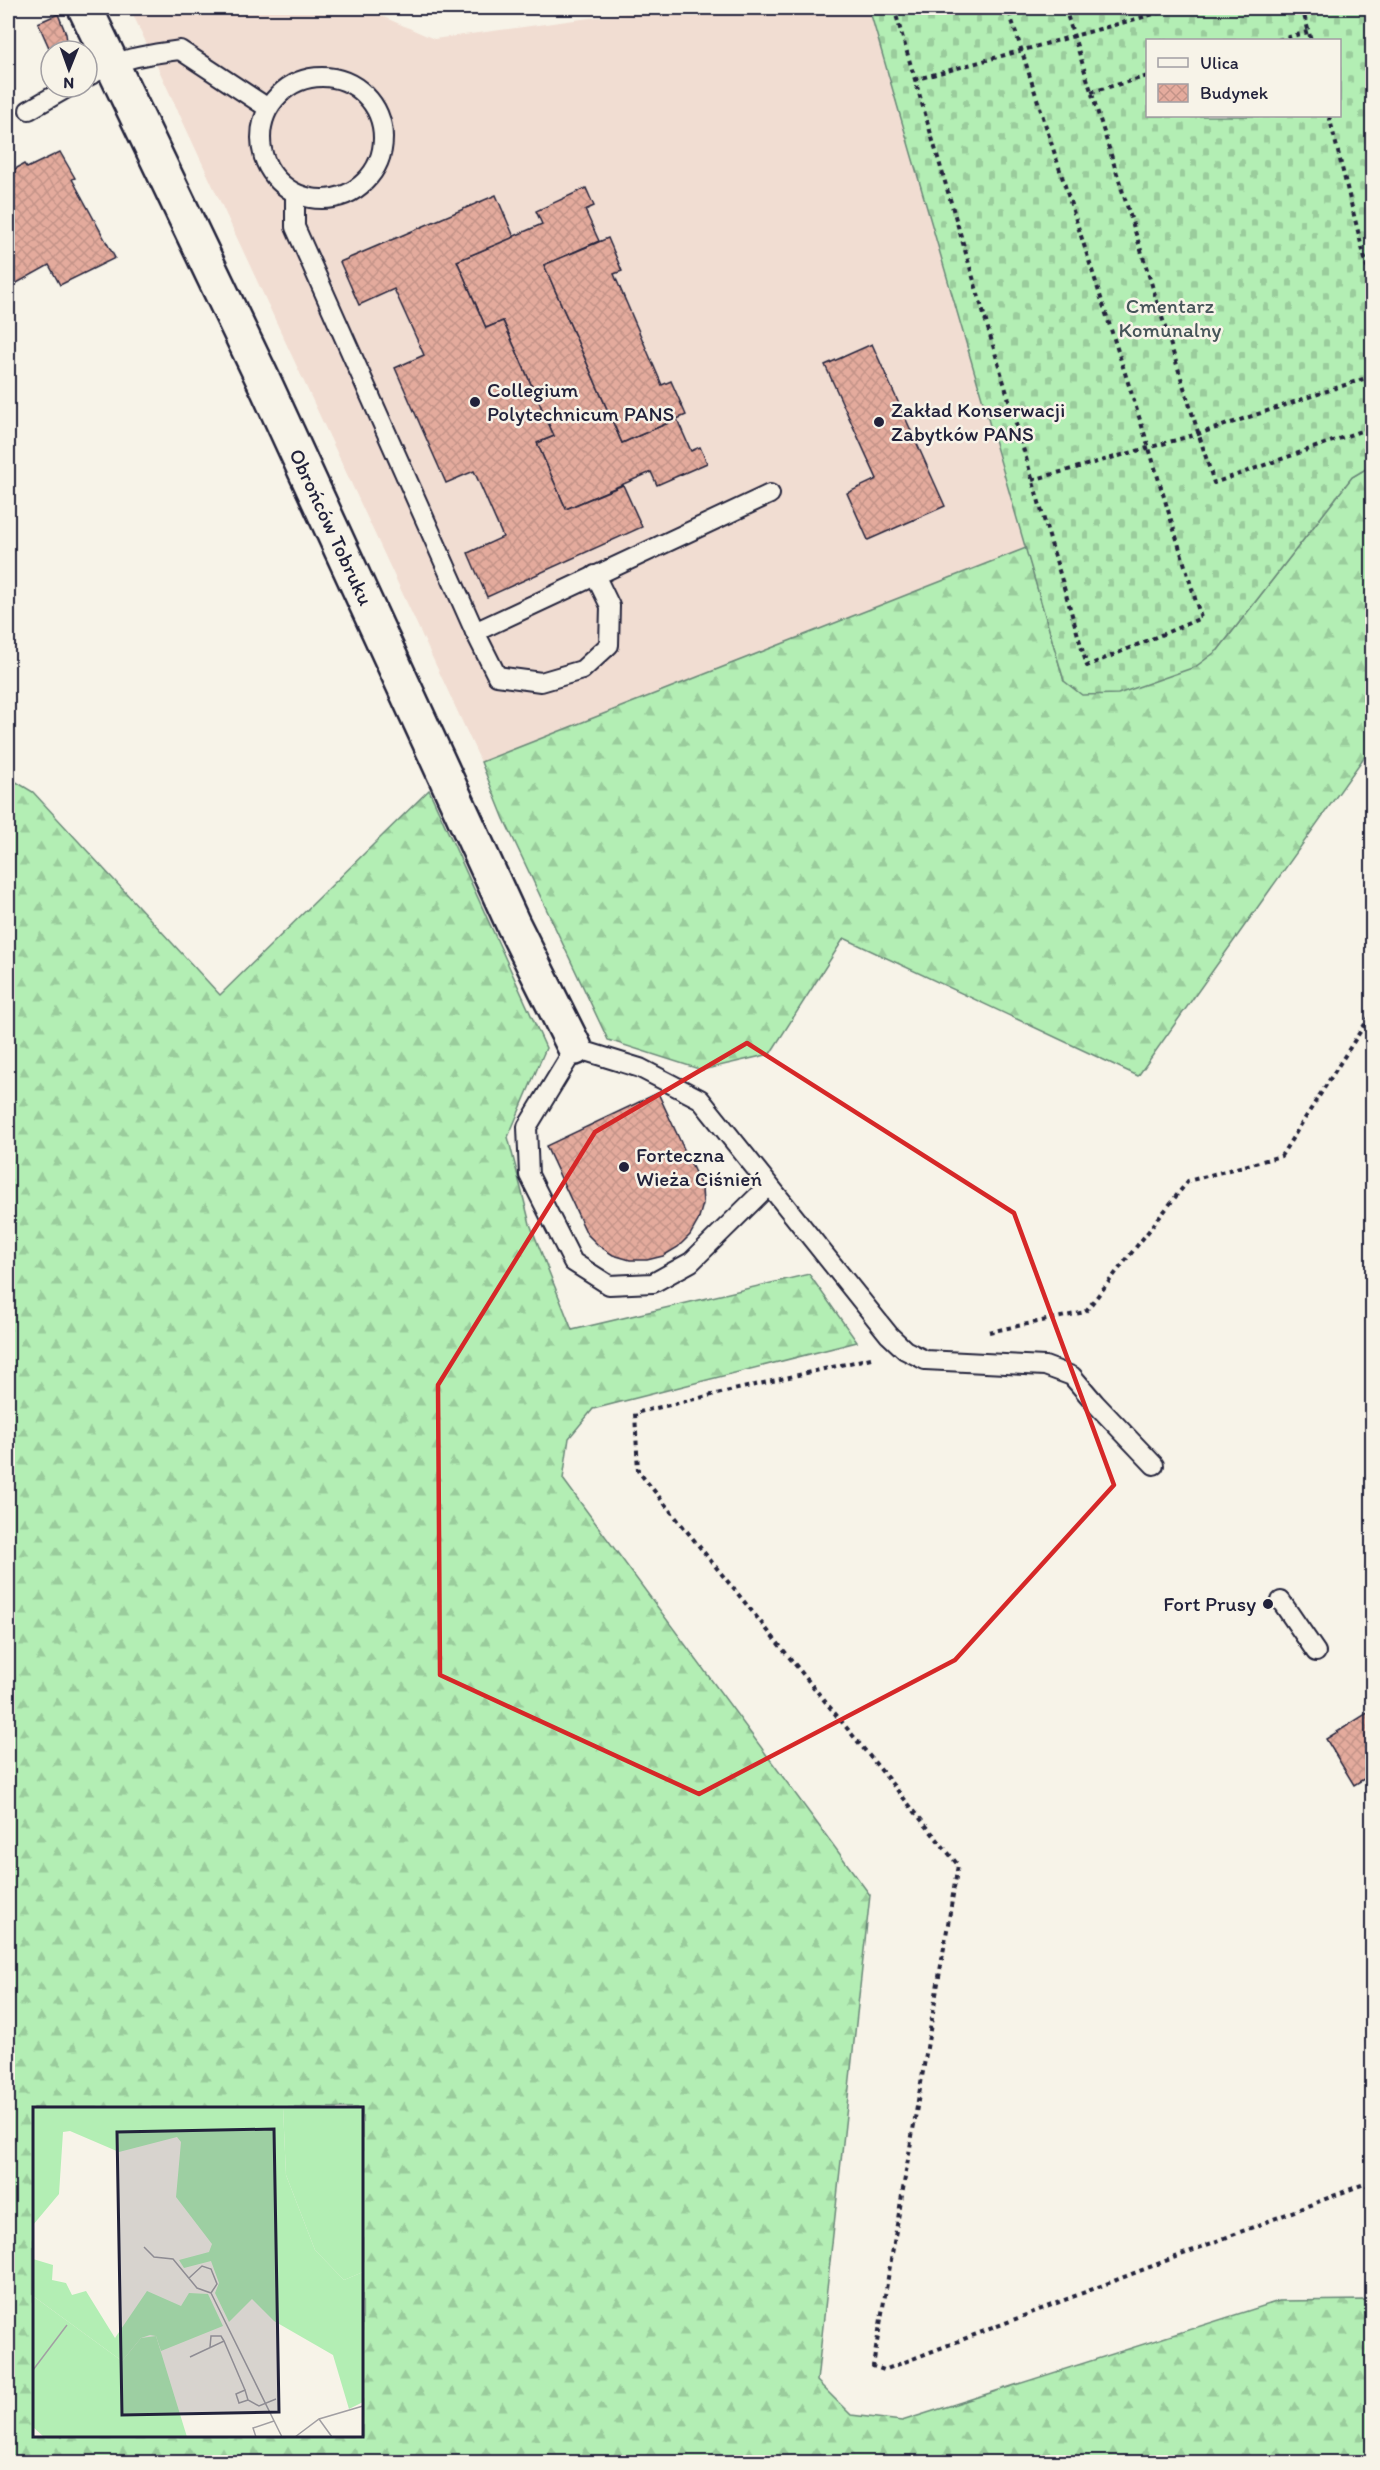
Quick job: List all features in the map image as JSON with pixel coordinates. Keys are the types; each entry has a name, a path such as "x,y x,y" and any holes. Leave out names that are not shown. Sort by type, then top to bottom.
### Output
{"street":[{"name":"Obrońców Tobruku","path":"85,8 92,39"},
{"name":"Obrońców Tobruku","path":"99,70 267,388 513,924 575,1048"}],"lane":[{"path":"99,70 141,55 180,50 268,108"},
{"path":"325,77 348,82 368,97 378,112 384,138 379,162 364,184 345,196 320,201 295,194 279,182 263,158 261,135 268,108 279,94 301,81 325,77"},
{"path":"29,110 48,99"},
{"path":"295,194 296,227 475,632 497,676 541,682 582,670 609,645 610,606 595,575"},
{"path":"475,632 770,494"},
{"path":"768,1186 691,1262 653,1283 609,1286 573,1262 529,1175 527,1127 575,1048 640,1068 700,1100 889,1335 905,1350 925,1360 1044,1366 1072,1376 1154,1465"},
{"path":"1281,1601 1316,1652"}],"path":[{"path":"894,8 1087,666 1201,618 1008,8"},
{"path":"1065,8 1214,483 1372,428"},
{"path":"915,80 1073,34 1176,8"},
{"path":"1302,8 1311,39"},
{"path":"1282,39 1308,32"},
{"path":"1090,92 1146,77"},
{"path":"1329,117 1372,287"},
{"path":"1032,480 1198,434 1372,376"},
{"path":"983,1334 1085,1312 1188,1181 1281,1156 1372,1013"},
{"path":"905,1350 635,1413 638,1471 958,1865 873,2366 884,2370 1364,2184 1372,2188"}],"highlighted area":[{"path":"747,1043 1014,1213 1114,1485 955,1660 699,1794 440,1675 438,1385 595,1132"}],"shaded area":[{"path":"130,8 363,8 434,39 663,8 869,8 1026,548 481,762"}],"green space":[{"name":"Cmentarz Komunalny","path":"869,8 1372,8 1372,470 1369,467 1352,477 1218,650 1195,667 1118,694 1082,695 1064,681"},
{"path":"1369,467 1372,470 1372,746 1138,1076 844,938 770,1054 702,1070 608,1040 504,819 481,762 1026,548 1064,681 1218,650 1352,477"},
{"path":"8,777 33,792 220,995 429,790 546,1048 508,1137 530,1224 572,1330 809,1274 857,1342 593,1409 569,1438 563,1479 870,1895 817,2381 851,2415 902,2421 1279,2301 1367,2300 1372,2302 1372,2462 8,2462"}],"building":[{"path":"58,14 67,39 45,39 38,23"},
{"path":"60,152 115,258 60,285 49,265 8,288 8,173 24,164 27,168"},
{"path":"586,188 594,206 585,210 599,241 544,265 622,443 677,419 691,451 700,447 707,463 657,485 651,472 566,509 537,443 554,436 503,321 486,328 457,261 542,224 536,211"},
{"name":"Collegium Polytechnicum PANS","path":"496,195 514,237 457,261 486,328 503,321 554,436 537,443 566,509 623,485 642,527 487,597 468,553 503,537 474,471 446,483 395,368 424,355 394,289 359,305 340,262"},
{"path":"608,238 622,271 614,274 662,385 671,381 686,415 622,443 544,265"},
{"name":"Zakład Konserwacji Zabytków PANS","path":"872,344 945,506 868,540 847,493 877,479 825,365"},
{"name":"Forteczna Wieża Ciśnień","path":"658,1093 702,1188 703,1204 698,1221 690,1235 678,1247 663,1256 647,1260 630,1260 613,1255 587,1234 546,1146"},
{"path":"1372,1710 1372,1774 1354,1785 1326,1739"}],"place":[{"name":"Collegium Polytechnicum PANS","path":"475,402"},
{"name":"Zakład Konserwacji Zabytków PANS","path":"879,422"},
{"name":"Forteczna Wieża Ciśnień","path":"624,1167"},
{"name":"Fort Prusy","path":"1268,1604"}]}
